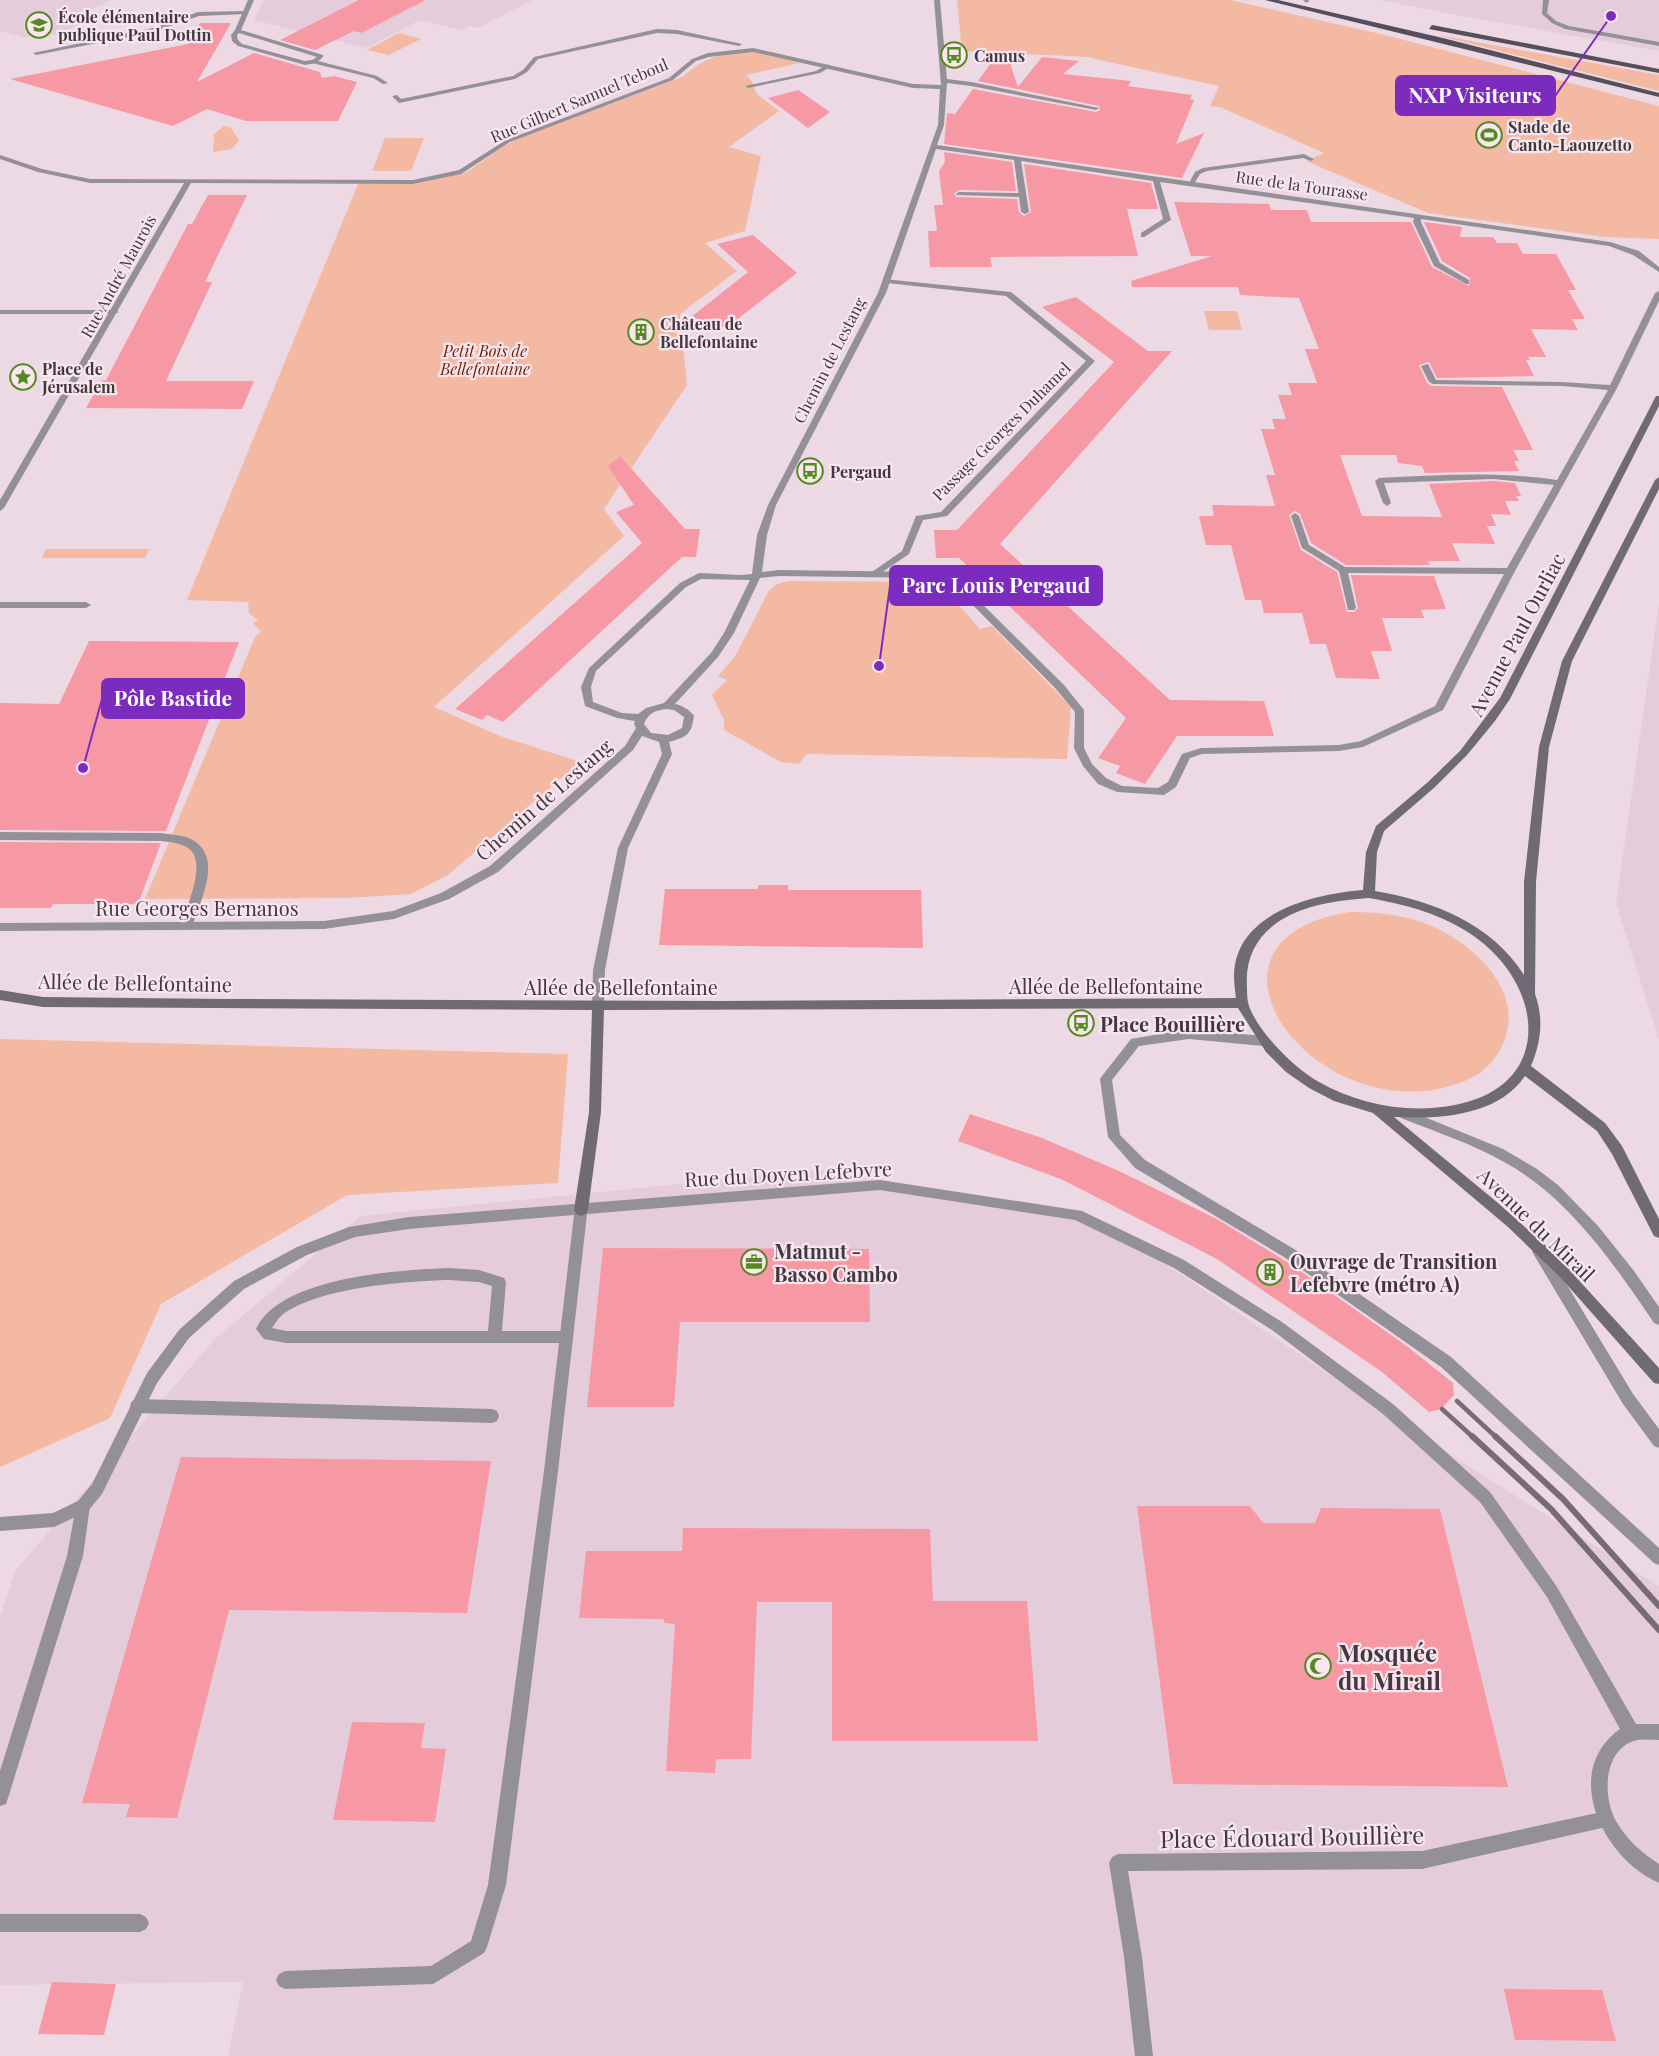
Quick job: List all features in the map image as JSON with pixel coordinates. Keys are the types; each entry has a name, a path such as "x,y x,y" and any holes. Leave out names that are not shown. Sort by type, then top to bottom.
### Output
{"main road":[{"path":"1269,0 1443,40 1659,95"},
{"path":"1305,0 1659,71"},
{"name":"Avenue Paul Ourliac","path":"1370,894 1368,866 1380,829 1465,754 1487,728 1505,699 1659,398"},
{"path":"1530,997 1506,958 1487,940 1461,922 1432,908 1401,899 1370,894 1338,895 1309,901 1284,911 1264,926 1250,945 1242,966 1242,1003 1263,1041 1282,1062 1310,1083 1342,1099 1378,1110 1405,1114 1432,1114 1481,1102 1506,1088 1524,1068 1536,1028 1530,997 1530,882 1544,747 1566,661 1659,480"},
{"name":"Allée de Bellefontaine","path":"0,995 43,1002 598,1005 1242,1003"},
{"path":"581,1210 595,1112 598,1005"},
{"path":"1524,1068 1601,1127 1617,1150 1659,1232"},
{"name":"Avenue du Mirail","path":"1378,1110 1413,1142 1471,1185 1534,1242 1659,1378"}],"street":[{"path":"251,0 238,31 234,35 235,41 240,45 305,63 314,62 375,77 385,83"},
{"name":"Chemin de Lestang","path":"667,706 715,655 757,574 762,535 772,505 887,281 934,147 943,114 944,84 937,0"},
{"path":"1546,0 1544,13 1554,22 1568,28 1659,44"},
{"path":"36,53 154,30 198,14 244,13"},
{"path":"238,31 249,36 317,53 321,56 314,62"},
{"path":"395,96 399,101 515,76 525,71 536,58 657,31 677,32 739,44"},
{"name":"Rue Gilbert Samuel Teboul","path":"0,157 40,171 90,181 413,182 434,180 461,172 508,141 671,79 694,60 708,55 753,50 913,86 944,84 983,86 1096,108"},
{"path":"748,86 818,72 828,66"},
{"name":"Rue de la Tourasse","path":"934,147 1610,244 1636,253 1659,270"},
{"path":"1192,183 1197,173 1205,169 1304,156 1311,159"},
{"path":"1017,158 1025,212"},
{"path":"1144,235 1167,220 1156,178"},
{"name":"Rue André Maurois","path":"0,508 188,182"},
{"path":"959,194 1022,195"},
{"path":"1418,216 1417,222 1437,264 1466,282"},
{"name":"Passage Georges Duhamel","path":"875,574 906,552 919,518 944,514 1091,361 1008,294 887,281"},
{"path":"640,717 641,729 653,738 663,739 683,733 690,723 684,711 667,706 651,709 640,717 621,716 589,704 585,694 586,684 592,670 683,585 699,576 741,578 757,574 930,575 955,582 1060,687 1080,712 1079,748 1088,766 1102,781 1122,789 1160,792 1172,784 1186,756 1201,751 1339,748 1363,744 1439,708 1510,571 1613,388 1659,293"},
{"path":"0,312 115,312"},
{"path":"1425,366 1433,382 1562,384 1613,388"},
{"path":"1387,503 1379,481 1527,479 1560,483"},
{"path":"1295,516 1305,546 1342,570 1510,571"},
{"path":"1342,570 1351,608"},
{"path":"0,605 86,605"},
{"name":"Chemin de Lestang","path":"394,915 445,896 494,869 629,748 641,729"},
{"path":"598,1005 599,970 623,848 667,754 663,739"},
{"path":"0,836 161,837 178,838 195,844 203,857 202,877 187,924"},
{"name":"Rue Georges Bernanos","path":"0,927 187,924 324,925 394,915"},
{"path":"1263,1041 1189,1034 1135,1042 1106,1079 1114,1137 1140,1164 1289,1253 1446,1362 1659,1558"},
{"path":"1405,1114 1512,1159 1561,1196 1623,1263 1659,1318"},
{"name":"Rue du Doyen Lefebvre","path":"0,1524 54,1520 83,1506 97,1489 152,1378 184,1334 239,1285 302,1251 354,1231 409,1223 880,1185 1077,1215 1179,1264 1277,1326 1388,1409 1485,1497 1552,1592 1632,1734"},
{"path":"285,1980 433,1975 478,1947 497,1885 581,1210"},
{"path":"1534,1242 1628,1399 1659,1441"},
{"path":"494,1338 499,1282 482,1276 423,1276 356,1281 311,1293 271,1314 263,1329 269,1335 286,1337 494,1338 566,1337"},
{"path":"137,1407 492,1416"},
{"path":"0,1798 75,1556 83,1506"},
{"path":"1659,1732 1632,1734 1616,1742 1605,1756 1598,1775 1599,1796 1606,1819 1630,1853 1659,1874"},
{"name":"Place Édouard Bouillière","path":"1144,2056 1133,1957 1118,1863 1422,1860 1606,1819"},
{"path":"0,1923 140,1923"}],"shaded area":[{"name":"École élémentaire publique Paul Dottin","path":"0,0 112,0 85,12 98,16 55,35 41,31 26,38 0,31"},
{"path":"264,0 532,0 478,28 469,26 462,30 420,20 366,48 254,20"},
{"path":"1380,0 1659,0 1659,51 1451,14"},
{"path":"1659,603 1659,1040 1616,903"},
{"path":"818,1170 1099,1219 1419,1435 1659,1586 1659,2056 228,2056 243,1982 0,1985 0,1618 15,1571 214,1340 360,1216"}],"green space":[{"path":"957,0 1230,0 1381,34 1659,106 1659,239 1605,237 1428,213 1306,161 1324,153 1220,107 1210,106 1219,86 1086,57 962,51"},
{"path":"399,33 421,39 389,55 367,50"},
{"path":"1438,35 1659,75 1659,91 1456,40"},
{"name":"Petit Bois de Bellefontaine","path":"754,52 800,63 746,75 751,80 757,94 779,111 729,147 761,156 745,231 705,243 737,271 680,314 687,385 604,509 624,536 434,707 500,736 580,762 448,875 411,894 347,898 145,899 255,637 261,632 253,623 258,620 249,613 248,602 187,600 358,184 414,184 467,172 504,146 525,136 682,77 699,64 715,57"},
{"path":"224,126 230,127 239,140 232,149 213,152 214,134"},
{"path":"385,138 424,138 411,171 372,171"},
{"path":"1204,311 1237,311 1242,330 1209,330"},
{"path":"46,549 149,549 145,558 42,558"},
{"path":"788,581 932,582 935,584 931,593 944,593 956,602 980,629 992,626 1071,707 1067,759 806,754 799,764 781,762 724,730 724,720 712,695 727,680 718,676 736,655 768,592 775,585"},
{"path":"1350,912 1384,914 1418,921 1453,937 1485,964 1497,980 1505,998 1509,1016 1503,1044 1485,1068 1465,1081 1411,1092 1360,1083 1317,1060 1285,1029 1269,993 1271,958 1297,930"},
{"path":"0,1039 568,1054 558,1183 347,1195 161,1304 110,1418 0,1467"}],"building":[{"path":"359,0 426,0 361,33 354,31 315,50 280,40"},
{"path":"200,23 231,23 197,82 254,53 320,72 322,78 334,76 357,82 338,121 246,121 207,109 173,126 10,79 188,44"},
{"path":"1042,57 1079,61 1063,74 1131,81 1128,86 1192,95 1190,99 1194,100 1176,144 1204,133 1182,178 944,144 947,113 955,114 973,89 1096,112 1100,110 1099,106 978,81 993,60 1009,60 1018,87"},
{"path":"798,90 830,112 808,128 768,98"},
{"path":"944,152 1012,162 1016,191 959,190 954,194 957,197 1017,199 1019,212 1024,216 1031,212 1024,164 1151,183 1158,209 1127,209 1138,256 990,257 992,267 930,267 928,231 937,231 934,205 943,205 939,171 945,162"},
{"path":"208,195 247,195 205,282 212,282 166,381 254,381 242,409 86,408 102,380 106,380 188,224 192,224"},
{"path":"1174,202 1269,204 1271,210 1307,210 1311,222 1411,222 1432,267 1469,286 1470,278 1442,261 1424,222 1462,227 1460,237 1493,237 1497,243 1517,243 1523,254 1556,254 1576,290 1568,290 1585,319 1572,319 1578,330 1531,329 1546,357 1528,357 1530,360 1526,360 1534,376 1437,378 1429,362 1419,365 1427,383 1432,386 1502,387 1533,450 1513,450 1519,461 1514,461 1519,471 1425,473 1422,466 1398,463 1396,455 1340,455 1362,516 1442,517 1429,484 1493,481 1515,483 1521,496 1516,496 1519,501 1505,501 1511,515 1491,514 1496,526 1487,526 1495,544 1452,543 1460,561 1428,561 1430,565 1346,565 1311,543 1300,514 1295,511 1289,515 1301,550 1337,572 1347,612 1354,612 1358,608 1351,575 1434,576 1446,609 1421,610 1424,618 1382,618 1392,651 1371,651 1380,679 1336,678 1326,644 1310,644 1302,613 1264,613 1261,600 1245,600 1231,545 1206,545 1199,516 1214,516 1212,505 1275,506 1266,475 1275,475 1261,429 1275,429 1272,419 1286,419 1278,395 1292,395 1288,383 1317,383 1305,349 1319,349 1299,298 1240,295 1238,287 1132,287 1131,281 1212,256 1191,256"},
{"path":"753,235 797,273 726,328 691,317 748,272 717,244"},
{"path":"1076,297 1148,351 1172,351 1000,544 1170,700 1264,701 1274,736 1177,736 1145,784 1116,773 1120,766 1098,758 1126,718 959,558 936,558 934,530 957,530 1114,362 1042,307"},
{"path":"620,456 685,529 700,529 696,557 682,557 503,722 487,715 482,720 455,709 642,543 616,512 634,505 608,466"},
{"path":"89,641 239,642 166,831 0,830 0,703 59,704"},
{"path":"0,842 161,843 138,904 53,904 51,908 0,908"},
{"path":"758,885 788,885 788,890 921,890 923,948 659,945 665,889 758,889"},
{"name":"Ouvrage de Transition Lefebvre (métro A)","path":"970,1114 1042,1138 1119,1171 1217,1219 1292,1265 1408,1347 1453,1383 1454,1395 1441,1409 1429,1412 1382,1372 1217,1259 1063,1180 958,1141"},
{"path":"603,1248 869,1249 870,1322 680,1322 674,1407 587,1407"},
{"path":"181,1457 491,1461 467,1613 229,1610 177,1818 126,1817 130,1804 82,1803"},
{"name":"Mosquée du Mirail","path":"1137,1506 1250,1506 1263,1523 1315,1523 1321,1508 1440,1509 1508,1787 1173,1784"},
{"path":"683,1528 930,1529 933,1601 1027,1601 1038,1741 832,1741 832,1602 757,1602 751,1759 716,1759 715,1773 666,1771 675,1624 664,1623 664,1619 579,1618 586,1551 682,1551"},
{"path":"352,1722 425,1723 421,1748 446,1749 435,1822 333,1820"},
{"path":"52,1982 116,1984 104,2035 38,2034"},
{"path":"1504,1989 1602,1990 1616,2041 1515,2040"}],"railway":[{"path":"1457,1401 1497,1438"},
{"path":"1442,1409 1474,1438"},
{"path":"1472,1436 1551,1509 1659,1630"},
{"path":"1495,1436 1563,1499 1659,1606"}],"place":[{"name":"NXP Visiteurs","path":"1611,16"},
{"name":"École élémentaire publique Paul Dottin","path":"39,25"},
{"name":"Camus","path":"954,55"},
{"name":"Stade de Canto-Laouzetto","path":"1489,135"},
{"name":"Château de Bellefontaine","path":"641,332"},
{"name":"Place de Jérusalem","path":"23,377"},
{"name":"Pergaud","path":"810,471"},
{"name":"Parc Louis Pergaud","path":"879,666"},
{"name":"Pôle Bastide","path":"83,768"},
{"name":"Place Bouillière","path":"1081,1023"},
{"name":"Matmut - Basso Cambo","path":"754,1262"},
{"name":"Ouvrage de Transition Lefebvre (métro A)","path":"1270,1272"},
{"name":"Mosquée du Mirail","path":"1318,1666"}]}
